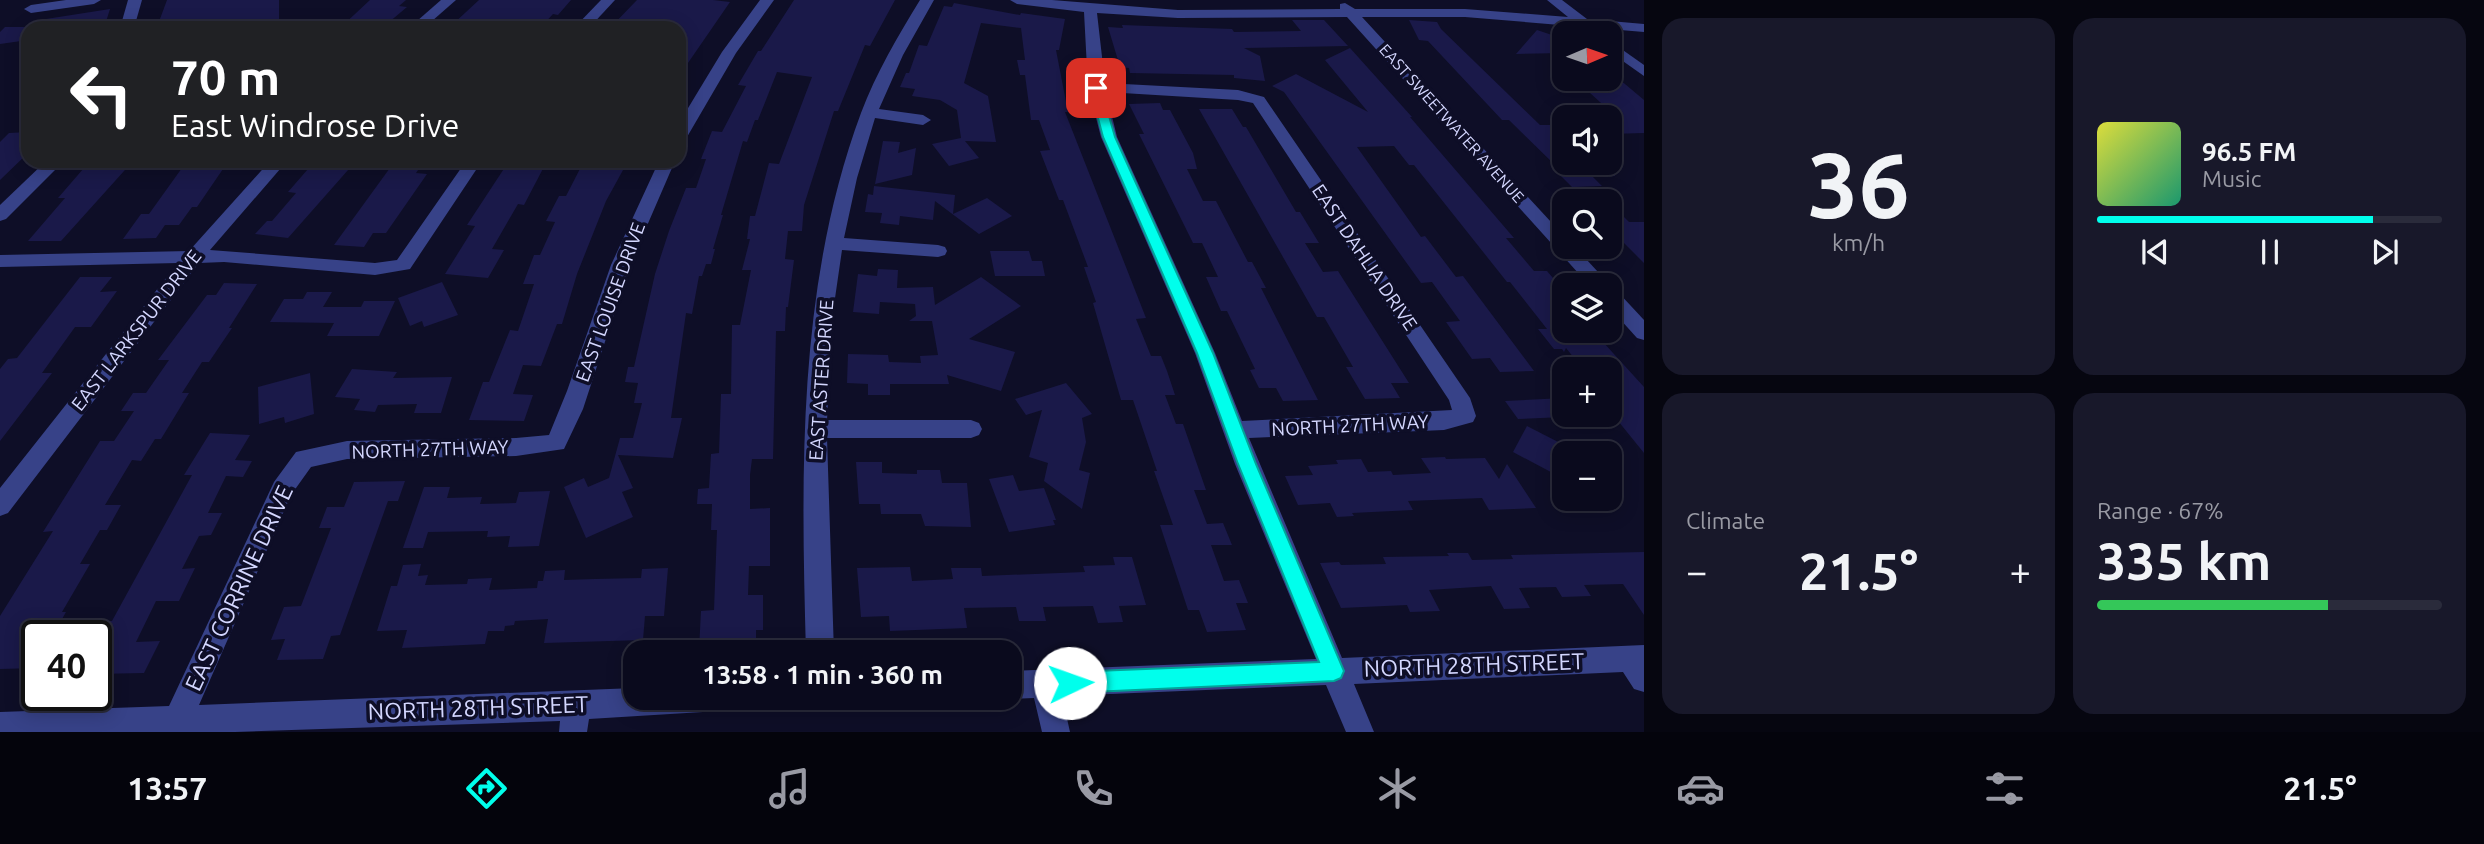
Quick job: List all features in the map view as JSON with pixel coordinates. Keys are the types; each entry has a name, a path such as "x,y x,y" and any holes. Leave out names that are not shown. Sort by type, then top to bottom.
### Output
{"street":[{"path":"31,9 94,0"},
{"path":"129,21 135,0"},
{"path":"424,21 449,0"},
{"path":"588,21 608,0"},
{"path":"686,125 729,52 767,0"},
{"name":"EAST ASTER DRIVE","path":"819,640 814,528 816,429 819,342 833,243 849,172 870,112 897,50 927,0"},
{"path":"1017,0 1178,14 1345,6 1559,21"},
{"path":"1169,0 1178,14"},
{"path":"1554,0 1580,21"},
{"name":"EAST SWEETWATER AVENUE","path":"1345,6 1552,233"},
{"path":"1090,8 1096,88 1109,137 1205,353 1360,732"},
{"path":"1622,26 1644,28"},
{"path":"1622,55 1644,72"},
{"name":"EAST DAHLIA DRIVE","path":"1096,88 1238,95 1259,100 1460,398 1465,416"},
{"path":"870,112 923,120"},
{"path":"0,215 49,168"},
{"name":"EAST LARKSPUR DRIVE","path":"0,506 194,256 273,168"},
{"path":"0,261 194,256 375,269 402,265 469,168"},
{"name":"EAST LOUISE DRIVE","path":"556,443 571,415 606,302 641,215 664,168"},
{"path":"833,243 938,251"},
{"name":"EAST SWEETWATER AVENUE","path":"1576,259 1589,273"},
{"path":"1622,309 1644,333"},
{"name":"NORTH 27TH WAY","path":"1235,430 1444,421 1465,416"},
{"path":"816,429 971,429"},
{"name":"NORTH 27TH WAY","path":"304,459 347,450 556,443"},
{"name":"EAST CORRINE DRIVE","path":"178,719 282,489 304,459"},
{"name":"NORTH 28TH STREET","path":"1022,685 1334,671 1639,665"},
{"path":"1045,684 1056,732"},
{"name":"NORTH 28TH STREET","path":"0,726 178,719 574,719 630,710"}],"building":[{"path":"167,0 279,0 279,21 159,21"},
{"path":"370,0 406,0 399,6 407,7 390,21 348,21"},
{"path":"479,0 571,0 558,15 553,14 546,21 456,21"},
{"path":"637,0 730,2 686,66 686,21 617,21"},
{"path":"794,0 895,0 870,46 865,45 838,111 834,111 804,205 802,231 788,231 785,259 794,260 785,331 776,331 773,459 752,459 750,475 750,509 770,508 770,566 749,566 748,595 763,595 763,630 756,630 756,640 700,640 701,611 714,610 717,530 711,530 712,504 697,504 698,489 709,488 711,454 719,453 721,394 731,394 732,325 740,325 751,270 742,270 750,239 747,239 750,216 755,216 769,163 779,164 812,77 777,72 758,120 755,120 747,142 743,141 721,215 711,264 706,264 702,276 699,276 692,314 686,313 671,418 682,418 673,458 618,455 633,488 622,492 633,517 586,538 564,487 584,478 588,487 609,478 620,438 633,438 642,403 634,403 638,383 625,382 628,367 634,367 655,274 669,231 686,188 696,188 706,159 701,159 712,131 722,132 746,86 738,85 758,51 761,51"},
{"path":"954,3 1020,15 1065,19 1059,50 1056,50 1068,112 1065,112 1146,318 1136,319 1151,356 1161,356 1167,371 1175,395 1165,395 1176,424 1183,424 1206,490 1194,490 1207,524 1223,523 1232,545 1211,545 1224,581 1239,580 1248,603 1236,603 1246,630 1207,632 1199,610 1188,610 1160,525 1173,525 1154,471 1157,471 1133,400 1121,400 1093,303 1096,302 1084,267 1088,267 1063,200 1059,200 1040,151 1050,150 1039,120 1031,120 1025,75 1020,75 1017,60 1025,60 1021,28 981,23 964,83 988,96 996,142 965,141 979,158 949,166 932,144 961,138 957,110 940,100 912,96 915,89 900,87 906,73 909,73 919,45 927,46 944,6 952,7"},
{"path":"110,9 106,21 46,19"},
{"path":"1292,20 1324,20 1348,46 1244,48 1260,56 1265,81 1234,78 1234,75 1130,73 1129,68 1120,67 1108,27 1123,28 1122,25 1232,29 1234,32 1301,31"},
{"path":"1409,20 1437,22 1441,29 1540,125 1552,125 1552,162 1509,120 1502,120 1428,41 1419,40"},
{"path":"5,27 21,27 21,41 0,44 0,32"},
{"path":"1537,30 1552,35 1552,53 1516,54"},
{"path":"1350,48 1514,238 1506,238 1534,271 1547,271 1552,277 1552,343 1604,343 1617,357 1573,357 1566,348 1564,352 1562,349 1554,349 1538,329 1547,329 1414,165 1409,165 1394,146 1357,147 1421,237 1425,236 1456,277 1463,276 1534,371 1500,372 1490,358 1472,359 1446,322 1460,321 1432,282 1421,283 1284,92 1272,86 1296,74 1368,112 1325,60"},
{"path":"1622,82 1644,100 1644,133 1622,134 1622,105 1603,105 1590,93 1610,93 1608,91 1622,91"},
{"path":"1160,103 1163,110 1170,110 1193,153 1197,169 1187,169 1203,201 1216,201 1248,262 1252,262 1266,288 1261,288 1318,400 1283,401 1276,388 1259,388 1250,370 1255,369 1227,311 1221,311 1206,277 1218,277 1202,243 1193,243 1139,134 1144,134 1129,104"},
{"path":"1199,109 1232,109 1243,127 1246,127 1296,212 1300,212 1319,243 1305,243 1323,272 1338,271 1409,383 1391,383 1400,398 1365,399 1346,367 1353,367 1324,317 1317,317"},
{"path":"21,132 21,160 0,180 0,142 9,133"},
{"path":"883,141 900,142 898,153 916,148 912,175 875,184"},
{"path":"84,168 127,168 61,241 28,241 65,198 58,198"},
{"path":"182,168 224,168 197,207 192,207 179,225 165,225 156,238 123,239 141,214 149,214"},
{"path":"309,168 350,168 288,238 255,234 267,221 272,221 296,193 288,192"},
{"path":"390,168 419,168 416,173 427,174 386,233 373,233 364,247 334,245"},
{"path":"504,168 543,168 524,205 518,204 492,249 504,250 488,278 445,274 475,226 467,225"},
{"path":"580,168 624,168 606,201 577,274 562,324 557,324 541,366 523,365 513,394 533,395 524,421 469,420 483,382 489,382 510,330 518,331 534,284 523,284 534,255 540,255 555,222 546,221 559,196 566,196"},
{"path":"1560,175 1615,175 1593,177 1602,186 1572,187"},
{"path":"874,186 955,195 953,214 987,198 1012,216 979,234 935,201 933,220 900,216 899,225 880,223 882,213 865,212 868,194 873,195"},
{"path":"1622,215 1629,222 1644,222 1644,263 1622,241"},
{"path":"990,251 1029,251 1032,261 1042,261 1045,276 995,276"},
{"path":"878,269 898,270 897,288 933,287 935,305 981,277 1021,306 969,339 1015,352 1001,391 947,375 949,384 890,384 890,395 868,395 868,384 847,383 848,354 888,355 889,362 921,363 920,356 938,355 932,321 909,321 916,316 915,304 880,302 879,314 853,312 858,274 877,276"},
{"path":"80,277 112,277 100,292 117,291 91,327 75,327 42,373 52,373 0,441 0,369 8,359 17,358"},
{"path":"442,282 458,315 424,327 422,321 410,326 398,298"},
{"path":"224,283 257,284 209,362 202,362 182,393 189,393 161,439 155,439 141,461 132,460 105,505 121,505 107,530 100,530 80,564 90,564 62,612 66,612 61,620 21,620 21,668 0,669 0,616 53,531 43,532 100,441 114,441 134,411 121,411 133,393 146,393 169,360 158,360 207,295 216,295"},
{"path":"307,292 332,292 323,307 361,307 364,301 395,301 379,336 327,336 334,323 270,322 284,299 303,299"},
{"path":"1622,363 1644,387 1644,453 1622,426"},
{"path":"352,369 397,372 393,378 452,377 441,413 414,413 417,404 378,405 375,412 354,410 360,399 335,397"},
{"path":"310,373 314,414 285,423 284,417 259,424 258,387"},
{"path":"1066,383 1092,414 1082,418 1086,442 1079,470 1090,473 1082,509 1044,481 1048,463 1029,457 1042,410 1026,415 1015,399"},
{"path":"1552,399 1552,418 1518,419 1505,401"},
{"path":"1527,426 1556,441 1552,441 1552,473 1513,452"},
{"path":"210,433 250,435 235,460 252,461 243,477 226,476 208,513 222,513 211,535 199,536 182,569 195,568 179,601 156,601 136,642 160,641 144,673 112,674 112,621 192,475 184,475"},
{"path":"1421,458 1485,458 1499,479 1507,464 1536,508 1489,510 1482,498 1408,501 1413,510 1352,513 1354,516 1337,517 1330,503 1298,505 1285,476 1313,475 1308,466 1338,464 1336,460 1361,459 1368,472 1391,471 1393,475 1431,473"},
{"path":"856,462 882,462 882,473 917,474 917,470 940,470 942,483 967,483 971,527 925,526 921,514 881,514 880,504 859,504"},
{"path":"1013,475 1019,491 1044,488 1056,520 1053,520 1055,525 1009,532 989,479"},
{"path":"405,481 398,501 388,501 340,635 331,636 323,659 277,660 285,639 271,640 284,607 301,606 331,528 319,528 327,507 344,507 354,482"},
{"path":"424,487 450,487 447,498 482,497 480,504 516,503 519,492 550,491 539,546 508,547 510,536 487,537 488,531 428,532 423,548 403,548"},
{"path":"1644,552 1644,615 1623,584 1584,585 1591,596 1562,597 1556,587 1519,588 1530,608 1504,609 1491,586 1429,590 1440,611 1410,612 1407,605 1341,608 1320,563 1386,564 1383,557 1449,556 1447,553 1468,553 1472,560 1513,559 1511,555"},
{"path":"1113,557 1132,557 1146,605 1119,606 1123,622 1098,623 1093,606 1043,607 1046,621 1019,621 1016,607 964,608 967,628 890,631 889,616 861,617 857,568 910,567 912,581 953,579 951,568 981,568 982,576 1085,572 1083,566 1115,565"},
{"path":"421,564 418,576 428,575 425,585 467,584 468,579 492,578 489,590 537,588 538,581 543,581 545,571 565,570 564,580 641,578 642,569 668,568 664,616 645,616 643,640 544,643 548,619 515,621 514,625 505,626 504,631 488,631 485,644 402,648 407,630 377,631 391,586 397,586 403,565"}],"route":[{"path":"1070,683 1334,671 1247,464 1217,380 1109,137 1096,88"}]}
